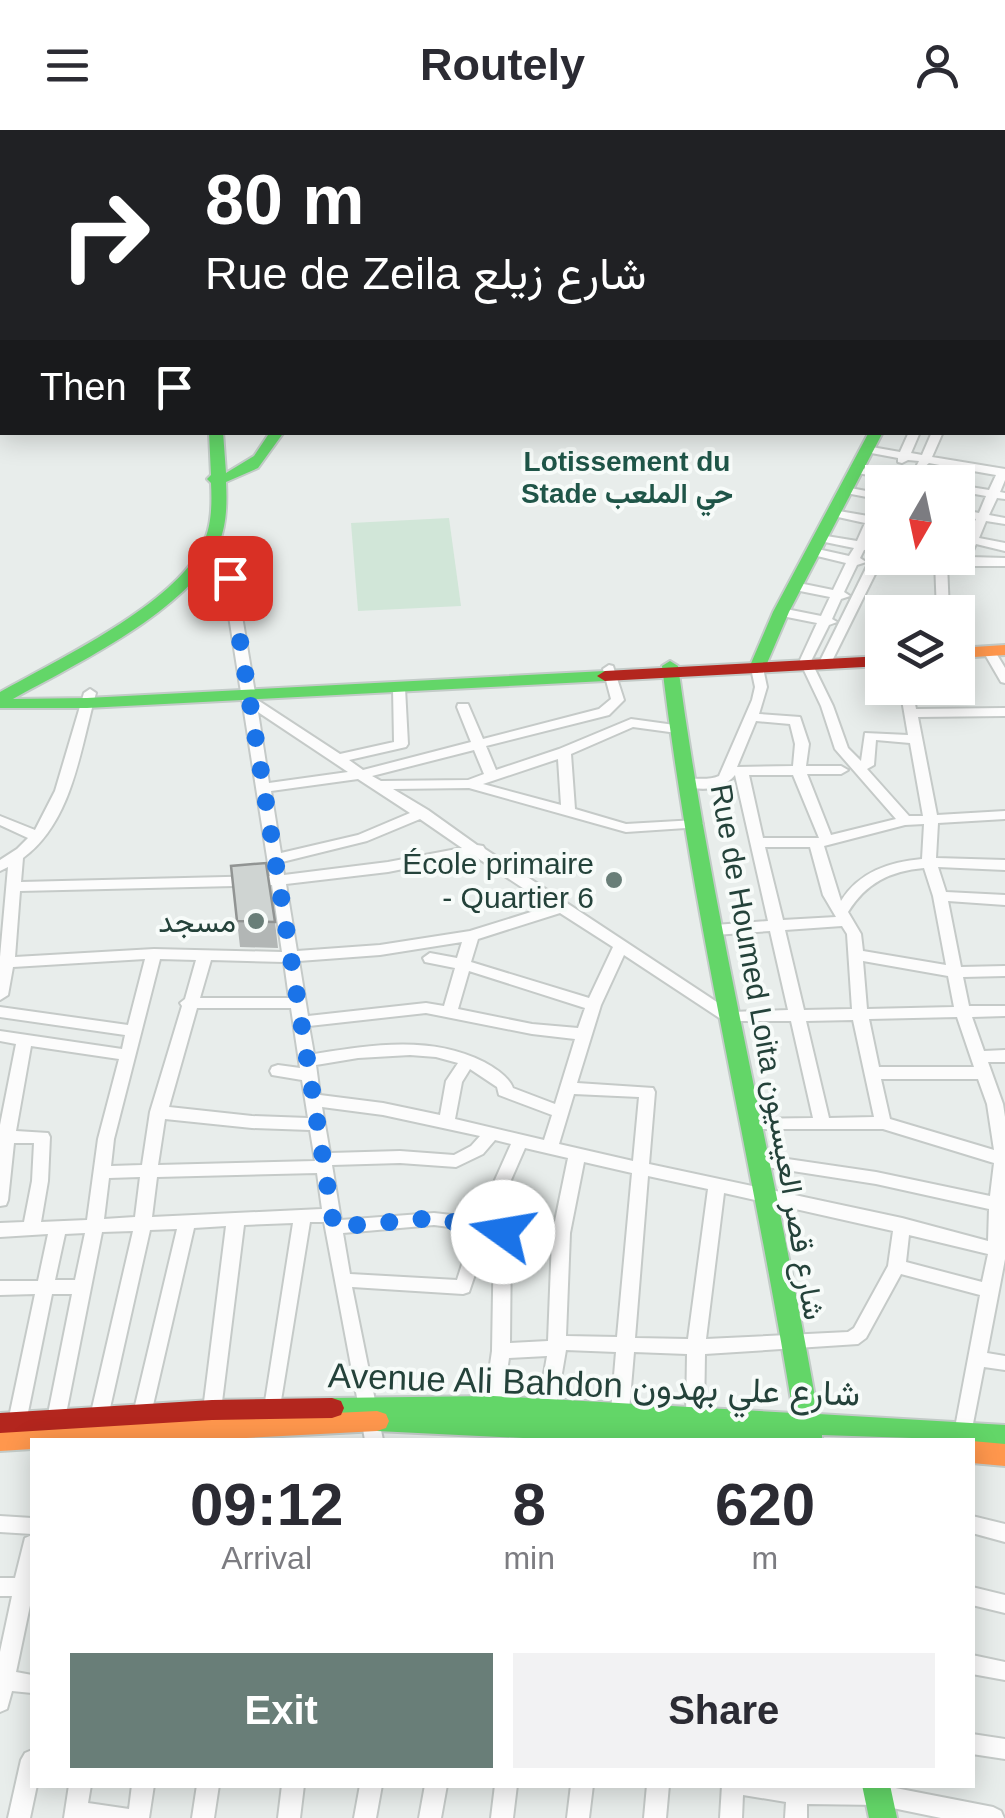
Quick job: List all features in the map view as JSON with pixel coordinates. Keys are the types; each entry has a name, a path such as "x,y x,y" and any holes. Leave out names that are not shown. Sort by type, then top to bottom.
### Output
{"street":[{"path":"216,435 218,547 248,694 332,1221 370,1422"},
{"path":"219,475 260,464 275,435"},
{"path":"900,465 914,435"},
{"path":"924,465 937,435 950,441"},
{"path":"822,1122 756,842 735,771 761,687 757,665 780,612 871,441 905,456 1004,472 999,495 975,525"},
{"path":"855,470 865,472"},
{"path":"845,490 865,495"},
{"path":"833,513 865,520"},
{"path":"975,514 1005,521"},
{"path":"999,562 1005,529"},
{"path":"865,538 822,620 817,661 842,749 905,820"},
{"path":"975,541 1001,546"},
{"path":"816,545 865,546"},
{"path":"816,545 865,562"},
{"path":"2,702 166,606 203,578 218,547"},
{"path":"2,702 160,599 218,547"},
{"path":"817,661 845,625 869,575"},
{"path":"794,586 857,599"},
{"path":"780,612 845,625"},
{"path":"998,654 1005,679"},
{"path":"248,694 865,659"},
{"name":"Rue de Houmed Loita شارع قصر العيسيون","path":"670,670 729,1017 768,1194 809,1431"},
{"path":"263,788 363,774 604,712 618,700 611,673"},
{"path":"2,702 398,688 429,682"},
{"path":"341,758 401,744 398,688"},
{"path":"24,692 88,698"},
{"path":"248,694 620,948 729,1017 1005,1012"},
{"path":"0,866 16,858 38,837 71,770 88,698"},
{"path":"911,705 931,822 929,863 940,896 963,1013 998,1119 1003,1159 996,1204 1001,1251 962,1432"},
{"path":"463,706 491,775"},
{"path":"913,714 1005,712"},
{"path":"750,717 794,719 802,744 800,772 822,842 830,896 854,934 860,1016 883,1123"},
{"path":"469,784 564,752 632,723 677,729"},
{"path":"858,765 867,765 870,736 916,739"},
{"path":"564,752 568,812"},
{"path":"688,784 720,783 735,771 840,770"},
{"path":"382,785 469,784 626,828 696,824"},
{"path":"274,859 362,838 423,813"},
{"path":"756,842 822,842 905,820 931,822 1005,815"},
{"path":"0,820 38,837"},
{"path":"12,887 278,880 388,867 478,850"},
{"path":"0,995 16,858"},
{"path":"844,916 853,892 885,870 929,863 1005,866"},
{"path":"940,896 1005,900"},
{"path":"5,956 290,957 380,950 470,936 562,907"},
{"path":"715,930 777,927 844,916"},
{"path":"450,1011 470,936"},
{"path":"550,1147 593,1005 620,948"},
{"path":"53,1432 95,1224 101,1172 154,954"},
{"path":"99,1417 143,1222 146,1173 158,1112 205,955"},
{"path":"857,955 955,972 1005,971"},
{"path":"430,958 462,964 593,1005"},
{"path":"188,1003 297,1003"},
{"path":"300,1022 426,1008 583,1034"},
{"path":"0,1012 135,1031"},
{"path":"0,1036 128,1056"},
{"path":"0,1200 3,1137 26,1038"},
{"path":"278,1071 408,1049 450,1052 496,1076 505,1084 505,1091 560,1112"},
{"path":"872,1073 982,1065 1005,1056"},
{"path":"447,1120 454,1081 466,1063"},
{"path":"568,1088 647,1092 617,1427"},
{"path":"313,1100 447,1120 1001,1251"},
{"path":"158,1112 317,1124"},
{"path":"752,1125 883,1123 1003,1159"},
{"path":"101,1172 146,1173 400,1157 456,1161 478,1150 493,1132"},
{"path":"3,1137 42,1137 40,1182 30,1228"},
{"path":"342,1280 463,1287 483,1225 521,1139"},
{"path":"546,1425 556,1348 561,1233 578,1154"},
{"path":"760,1161 876,1178 996,1204"},
{"path":"693,1430 696,1347 717,1186"},
{"path":"0,1230 303,1215 332,1221 434,1218 503,1232 561,1233"},
{"path":"268,1424 303,1215"},
{"path":"208,1426 236,1218"},
{"path":"142,1414 187,1221"},
{"path":"501,1351 556,1348 562,1343 696,1347 852,1339 860,1333 897,1266 902,1225"},
{"path":"8,1422 58,1226"},
{"path":"493,1423 501,1351 503,1232"},
{"path":"897,1266 990,1291"},
{"path":"0,1288 81,1287"},
{"path":"978,1360 1005,1363"},
{"name":"Avenue Ali Bahdon شارع علي بهدون","path":"8,1422 53,1432 99,1417 142,1414 208,1426"},
{"name":"Avenue Ali Bahdon شارع علي بهدون","path":"0,1440 53,1432 370,1422 1005,1435"},
{"name":"Avenue Ali Bahdon شارع علي بهدون","path":"693,1430 753,1438"},
{"path":"975,1452 1005,1455"},
{"path":"0,1524 30,1526"},
{"path":"975,1525 1005,1532"},
{"path":"0,1586 28,1586 2,1687 30,1684"},
{"path":"975,1597 1005,1604"},
{"path":"975,1665 1005,1670"},
{"path":"975,1744 1005,1749"},
{"path":"20,1818 30,1770"},
{"path":"80,1788 76,1815 124,1818"},
{"path":"138,1818 143,1788"},
{"path":"203,1818 208,1788"},
{"path":"289,1818 293,1788"},
{"path":"365,1818 370,1788"},
{"path":"430,1818 435,1788"},
{"path":"502,1818 506,1788"},
{"path":"578,1818 582,1788"},
{"path":"655,1818 658,1788"},
{"path":"731,1818 733,1788"},
{"path":"796,1818 797,1789 877,1790 992,1818"},
{"path":"877,1790 883,1818"}],"green space":[{"path":"449,518 461,606 358,611 351,523"}],"building":[{"path":"266,863 275,922 237,921 231,866"}],"traffic: fast":[{"path":"0,699 116,633 174,591 196,569 215,535 219,491 216,435"},
{"path":"214,479 253,465 275,435"},
{"path":"757,668 781,612 874,435"},
{"path":"670,666 700,864 773,1223 810,1438"},
{"path":"2,698 5,704 87,703 605,676"},
{"path":"332,1408 493,1406 1005,1435"},
{"path":"377,1421 747,1438"},
{"path":"877,1788 883,1818"}],"traffic: slow":[{"path":"975,652 1005,650"},
{"path":"40,1438 377,1421"},
{"path":"0,1440 30,1438"},
{"path":"975,1452 1005,1455"}],"traffic: jam":[{"path":"605,676 865,662"},
{"path":"0,1423 212,1410 332,1408"}],"place":[{"name":"École primaire - Quartier 6","path":"614,880"},
{"name":"مسجد","path":"256,921"}],"district":[{"name":"Lotissement du Stade حي الملعب","path":"627,477"}],"route":[{"path":"230,578 334,1227 434,1218 503,1232"}]}
